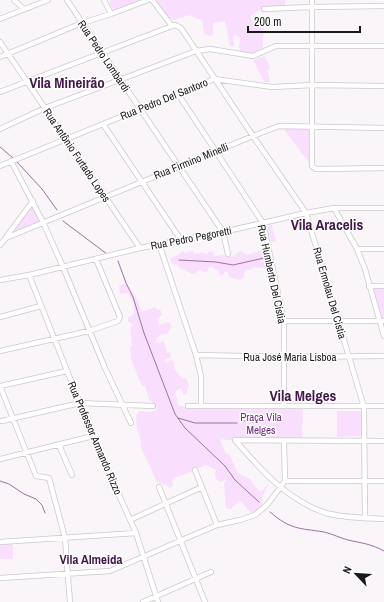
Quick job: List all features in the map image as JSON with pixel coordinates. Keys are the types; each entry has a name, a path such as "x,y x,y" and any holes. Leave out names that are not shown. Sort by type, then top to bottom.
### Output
{"street":[{"path":"14,0 24,9"},
{"path":"0,19 48,0"},
{"name":"Rua Pedro Lombardi","path":"67,0 223,232 228,254"},
{"path":"104,0 111,14"},
{"path":"0,56 82,23 148,0"},
{"name":"Rua Ermolau Del Cístia","path":"152,0 172,26 181,28 214,79 306,213 364,407 365,518"},
{"path":"312,0 312,166 316,169 384,168"},
{"path":"264,9 384,6"},
{"path":"0,92 172,26"},
{"name":"Rua Antônio Furtado Lopes","path":"0,42 140,248"},
{"path":"0,129 46,108 196,51 210,49 253,56 276,46 384,46"},
{"name":"Rua Pedro Del Santoro","path":"0,166 214,79 272,87 313,85 384,86"},
{"name":"Rua Humberto Del Cístia","path":"178,94 263,223 284,321 284,406"},
{"path":"103,124 181,240"},
{"name":"Rua Firmino Minelli","path":"6,238 105,196 279,126 312,128 384,128"},
{"path":"11,161 43,222 63,266 89,331 131,423"},
{"name":"Rua Firmino Minelli","path":"0,245 33,201"},
{"path":"334,208 357,249 365,269 369,286 382,321 384,336"},
{"name":"Rua Pedro Pegoretti","path":"0,280 29,275 140,248 223,232 306,213 334,208 384,208"},
{"path":"159,244 196,355 201,376 201,406"},
{"path":"357,249 384,249"},
{"path":"0,351 89,331 116,323 120,317 96,259"},
{"name":"Rua Professor Armando Rizzo","path":"29,275 93,436 136,533 158,602"},
{"path":"369,286 384,286"},
{"path":"0,317 41,306"},
{"path":"284,321 382,321"},
{"name":"Rua José Maria Lisboa","path":"196,355 285,357 384,356"},
{"path":"67,371 0,386 36,476 49,478 65,538 70,602"},
{"path":"2,421 80,403 153,406"},
{"path":"188,406 384,406"},
{"path":"0,459 93,436"},
{"path":"384,441 235,440 265,474 298,500 319,510 332,514 384,519"},
{"path":"284,441 285,481"},
{"path":"59,445 72,475"},
{"path":"195,470 217,525"},
{"path":"0,578 69,575 110,571 217,525 255,515 267,505 285,481 384,481"},
{"path":"158,487 205,602"},
{"path":"130,520 202,488"},
{"path":"0,542 136,533"},
{"path":"143,602 211,572"}],"green space":[{"path":"110,0 142,0 117,10 113,9 109,4"},
{"path":"154,0 285,0 285,6 264,7 250,16 254,24 264,26 262,51 253,53 241,52 239,47 240,38 235,34 233,37 234,47 230,46 225,21 213,23 213,35 210,36 204,34 202,20 190,15 174,20 167,17"},
{"path":"265,56 270,67 268,71 270,82 264,82 253,60"},
{"path":"283,128 310,129 310,164"},
{"path":"30,206 33,206 40,221 14,232"},
{"path":"269,225 272,225 276,241 271,242 268,228"},
{"path":"266,249 270,266 260,268 254,267 250,270 247,269 244,273 244,278 240,280 229,277 227,271 222,276 219,274 218,270 212,267 208,268 208,271 205,272 200,270 193,274 181,269 176,264 174,265 170,259 184,251 185,253 193,251 194,254 201,252 208,254 208,252 213,251 214,256 225,255 226,258 236,255 241,251 247,255"},
{"name":"Praça Vila Melges","path":"122,284 127,284 137,299 142,312 155,307 158,310 160,309 162,315 157,319 159,325 169,322 171,327 167,334 162,334 157,338 156,342 160,343 164,341 167,353 170,352 171,357 164,360 166,363 172,359 174,368 182,379 186,378 189,386 186,394 184,395 181,388 176,391 175,395 177,397 178,405 188,408 207,409 303,407 302,440 220,440 226,454 229,454 238,473 250,479 261,492 269,483 262,497 263,503 257,510 251,513 240,500 231,509 226,508 224,483 226,482 225,480 220,482 218,481 215,475 216,470 206,465 181,476 175,477 172,481 173,486 169,488 166,484 157,482 141,447 140,436 137,430 136,416 139,411 150,412 156,410 157,407 149,399 145,386 142,386 131,359 130,347 132,345 130,327 133,325 128,321 128,317 133,315 134,307 128,293 120,294 119,287"},
{"path":"371,288 384,288 384,320 379,320"},
{"path":"337,411 361,411 361,436 337,437"},
{"path":"13,544 13,559 0,559 0,545"}],"waterway":[{"path":"0,147 13,158"},
{"path":"17,162 42,189 57,210"},
{"path":"63,221 107,254"},
{"path":"179,260 216,262 233,265 264,258"},
{"path":"118,261 133,297 144,333 175,414 185,428 225,466 235,480 259,502"},
{"path":"178,418 195,423 237,423"},
{"path":"244,421 254,422 265,420"},
{"path":"0,481 9,484 24,494 36,499 42,505 45,513"},
{"path":"270,512 284,522 301,529 324,532 371,545 384,551"}],"district":[{"name":"Vila Mineirão","path":"67,83"},
{"name":"Vila Aracelis","path":"327,225"},
{"name":"Vila Melges","path":"303,396"},
{"name":"Vila Almeida","path":"91,559"}]}
